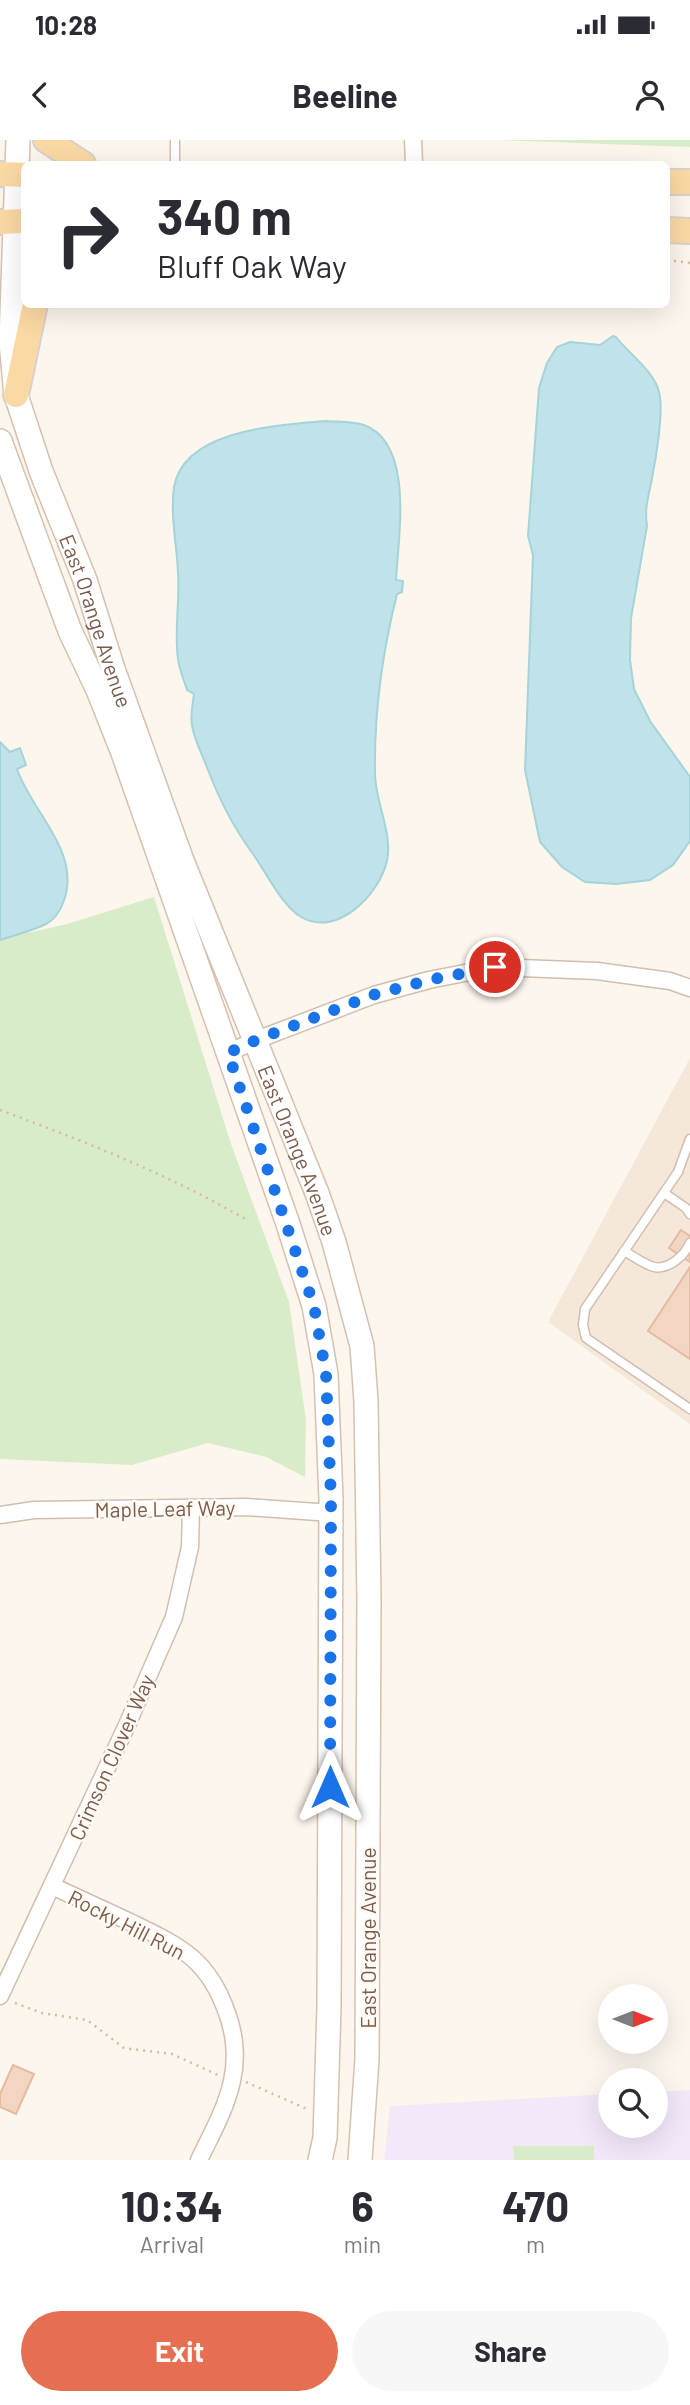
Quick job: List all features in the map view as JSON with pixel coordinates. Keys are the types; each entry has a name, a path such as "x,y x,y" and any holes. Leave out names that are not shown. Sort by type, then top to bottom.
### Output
{"main road":[{"path":"46,140 78,161"},
{"path":"670,182 690,182"},
{"path":"670,230 690,231"},
{"path":"16,395 33,308"}],"street":[{"name":"East Orange Avenue","path":"18,140 14,174 11,341 16,395 41,471 85,580 113,669 181,858 317,1193 340,1263 362,1346 366,1401 369,1600 366,2059 360,2160"},
{"path":"413,140 414,161"},
{"name":"East Orange Avenue","path":"0,441 70,631 98,690 123,753 314,1306 326,1374 331,1513 329,2007 325,2138 320,2160"},
{"path":"228,1053 373,995 495,967 597,971 670,981 690,988"},
{"name":"Maple Leaf Way","path":"0,1515 34,1510 246,1507 331,1513"},
{"name":"Crimson Clover Way","path":"7,1999 52,1886 174,1617 189,1553 191,1508"},
{"name":"Rocky Hill Run","path":"52,1886 174,1943 204,1969 221,1994 233,2032 233,2079 199,2160"}],"lane":[{"path":"175,140 175,161"},
{"path":"690,1139 678,1172 585,1309 583,1325 586,1338 690,1409"},
{"path":"664,1193 686,1208 690,1214"},
{"path":"624,1251 654,1267 665,1266 676,1261 690,1243"}],"path":[{"path":"670,260 690,263"},
{"path":"0,1110 102,1147 208,1197 247,1220"},
{"path":"7,1999 42,2013 87,2020 124,2048 172,2054 225,2077"},
{"path":"239,2081 253,2083 310,2110"}],"shaded area":[{"path":"690,1058 690,1424 548,1322"},
{"path":"690,2090 690,2160 384,2160 390,2106 598,2095 598,2138 668,2138 668,2091"}],"green space":[{"path":"497,140 690,140 690,147"},
{"path":"154,897 230,1141 289,1302 306,1420 305,1477 266,1457 208,1443 132,1465 0,1459 0,939 67,924"},
{"path":"513,2146 594,2146 594,2160 514,2160"}],"water":[{"path":"613,336 652,377 660,400 657,447 646,507 647,526 631,618 630,660 634,689 650,721 690,777 690,841 673,865 650,880 616,884 585,882 562,867 540,842 525,770 533,555 528,536 539,388 547,363 557,347 570,342 600,345"},
{"path":"326,421 364,425 380,435 391,451 400,494 396,580 403,581 402,592 397,594 388,637 376,728 375,773 388,840 387,861 375,887 354,910 328,922 315,922 301,917 287,905 239,833 216,789 196,740 191,721 194,694 187,690 179,667 177,648 178,584 173,498 174,487 182,468 196,453 214,442 260,428"},
{"path":"0,742 10,752 20,748 26,765 17,769 61,850 67,885 62,906 52,920 35,929 0,940"}],"building":[{"path":"681,1230 690,1236 690,1262 669,1248"},
{"path":"690,1267 690,1359 648,1331"},
{"path":"13,2065 34,2074 16,2114 0,2107 0,2094"}],"route":[{"path":"330,1787 331,1499 326,1374 314,1306 228,1053 373,995 495,967"}]}
